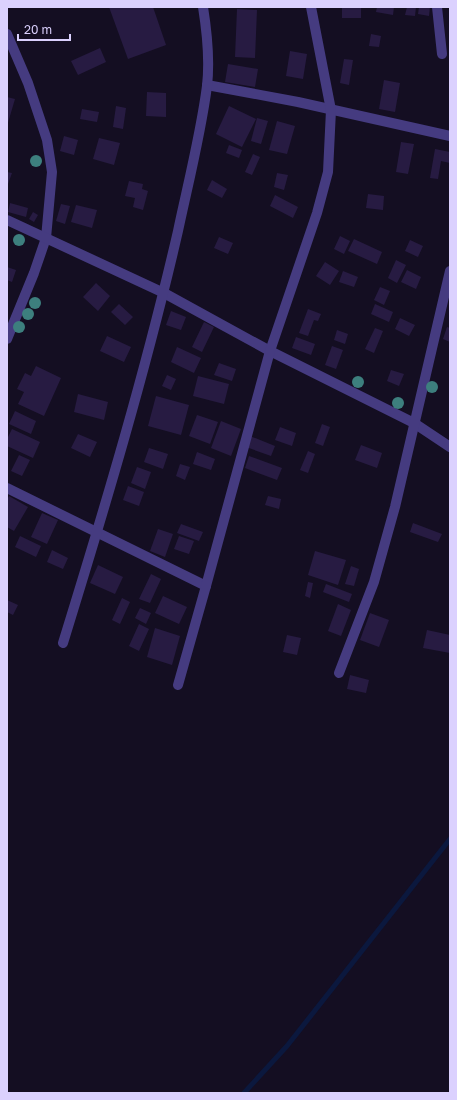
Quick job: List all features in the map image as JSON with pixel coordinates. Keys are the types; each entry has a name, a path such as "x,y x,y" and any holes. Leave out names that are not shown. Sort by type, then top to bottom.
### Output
{"street":[{"path":"63,643 97,533 164,293 189,180 207,85 207,31 203,7"},
{"path":"178,685 270,351 317,213 328,172 332,110 310,7"},
{"path":"437,7 442,54"},
{"path":"7,34 28,83 47,140 52,172 46,238 34,273 7,339"},
{"path":"207,85 332,110 450,136"},
{"path":"7,220 164,293 270,351 414,423 450,447"},
{"path":"339,673 374,582 395,507 450,271"},
{"path":"7,488 206,586"}],"building":[{"path":"109,7 153,7 166,45 128,59"},
{"path":"342,7 361,7 361,18 342,18"},
{"path":"377,7 394,7 393,15 376,12"},
{"path":"407,7 416,7 415,16 405,15"},
{"path":"419,7 430,7 429,16 418,14"},
{"path":"237,9 257,10 255,58 235,57"},
{"path":"371,34 381,36 379,47 369,46"},
{"path":"100,48 106,62 78,75 71,61"},
{"path":"290,51 307,54 303,79 286,76"},
{"path":"344,59 353,60 349,85 340,83"},
{"path":"228,64 258,69 255,87 225,82"},
{"path":"384,80 400,83 395,112 379,109"},
{"path":"147,92 166,93 166,117 146,116"},
{"path":"7,97 15,99 7,126"},
{"path":"116,106 126,108 123,129 113,127"},
{"path":"229,106 256,119 242,147 216,134"},
{"path":"82,109 99,112 97,122 80,119"},
{"path":"257,118 268,121 261,144 251,141"},
{"path":"277,121 295,126 287,154 269,150"},
{"path":"64,136 78,140 74,155 60,151"},
{"path":"99,138 120,143 114,165 93,159"},
{"path":"401,142 414,144 408,174 396,172"},
{"path":"229,145 242,150 239,158 226,153"},
{"path":"435,149 450,152 450,163 441,161 438,179 430,178"},
{"path":"253,154 260,157 252,175 245,172"},
{"path":"7,172 12,173 8,184 7,184"},
{"path":"277,173 288,175 284,190 274,187"},
{"path":"212,180 227,189 222,198 207,190"},
{"path":"129,181 143,184 142,189 148,191 143,210 133,207 135,198 125,196"},
{"path":"368,194 384,196 383,210 366,208"},
{"path":"275,195 298,207 293,218 270,206"},
{"path":"10,203 28,208 26,217 8,212"},
{"path":"61,204 70,206 65,224 56,221"},
{"path":"76,205 97,210 92,228 71,222"},
{"path":"33,212 38,215 34,222 29,219"},
{"path":"340,236 350,241 344,254 334,249"},
{"path":"219,237 233,243 228,254 214,248"},
{"path":"354,239 382,252 377,264 348,251"},
{"path":"410,240 423,246 418,257 405,251"},
{"path":"396,260 406,265 397,283 388,278"},
{"path":"325,262 339,271 330,285 316,276"},
{"path":"7,267 16,270 12,282 7,280"},
{"path":"407,270 421,277 416,289 401,282"},
{"path":"343,271 358,277 354,287 339,282"},
{"path":"96,283 110,296 98,311 83,297"},
{"path":"380,287 390,291 384,305 374,300"},
{"path":"119,304 133,317 125,325 111,312"},
{"path":"375,304 393,312 389,322 371,314"},
{"path":"308,309 321,314 318,321 314,320 308,336 299,333"},
{"path":"171,311 186,317 181,330 166,325"},
{"path":"400,318 415,325 409,336 395,329"},
{"path":"204,322 214,327 202,352 192,347"},
{"path":"447,327 450,328 450,342 443,339"},
{"path":"375,328 383,331 374,353 365,349"},
{"path":"337,330 348,334 345,344 334,340"},
{"path":"107,336 131,347 124,362 100,351"},
{"path":"296,337 315,344 311,355 292,348"},
{"path":"332,346 343,350 336,369 325,365"},
{"path":"177,347 201,358 194,373 171,362"},
{"path":"219,363 236,369 232,381 214,375"},
{"path":"36,366 61,378 44,416 18,404 24,392 17,389 25,373 31,376"},
{"path":"391,370 404,374 399,386 387,381"},
{"path":"167,375 176,379 171,390 162,386"},
{"path":"198,376 229,384 224,404 193,396"},
{"path":"78,394 108,402 104,420 74,412"},
{"path":"156,396 189,405 181,435 148,426"},
{"path":"15,411 36,421 31,434 9,424"},
{"path":"197,415 218,422 210,444 189,436"},
{"path":"221,421 241,429 231,456 211,448"},
{"path":"322,424 330,427 323,446 315,443"},
{"path":"280,427 296,433 292,446 275,440"},
{"path":"12,429 40,442 33,458 7,446 7,439"},
{"path":"78,434 97,442 90,457 71,448"},
{"path":"250,436 275,446 271,456 246,447"},
{"path":"361,445 382,453 377,468 355,460"},
{"path":"149,448 168,454 163,469 144,462"},
{"path":"308,451 315,454 308,473 300,470"},
{"path":"197,452 215,459 211,470 193,464"},
{"path":"19,455 30,460 22,476 11,471"},
{"path":"249,456 282,468 277,480 245,468"},
{"path":"180,464 190,467 185,480 176,476"},
{"path":"137,467 151,472 145,489 131,483"},
{"path":"128,486 144,492 139,506 123,500"},
{"path":"9,496 28,507 14,531 7,527 7,500"},
{"path":"268,496 281,499 279,509 265,505"},
{"path":"42,513 58,520 47,544 31,537"},
{"path":"413,523 442,534 438,542 410,532"},
{"path":"181,524 203,532 199,541 177,533"},
{"path":"158,529 173,534 165,557 150,551"},
{"path":"20,536 41,546 36,557 15,547"},
{"path":"179,536 194,541 189,554 174,549"},
{"path":"52,550 68,558 63,569 47,562"},
{"path":"315,551 346,560 338,585 308,575"},
{"path":"98,565 123,577 115,594 90,583"},
{"path":"351,566 359,569 354,586 345,584"},
{"path":"151,574 161,579 150,603 139,599"},
{"path":"308,582 313,583 310,598 305,596"},
{"path":"326,584 352,594 349,602 323,592"},
{"path":"163,596 187,607 179,624 155,613"},
{"path":"122,598 130,602 120,624 112,620"},
{"path":"7,600 18,605 13,615 7,612"},
{"path":"338,604 351,610 341,636 328,631"},
{"path":"140,608 151,613 146,624 135,618"},
{"path":"370,613 389,620 379,647 360,640"},
{"path":"139,624 149,629 139,651 129,646"},
{"path":"155,628 180,636 172,665 147,657"},
{"path":"427,630 450,635 450,653 423,648"},
{"path":"287,635 301,638 297,655 283,652"},
{"path":"350,675 369,680 366,693 347,689"}],"waterway":[{"path":"244,1093 287,1046 450,839"}]}
